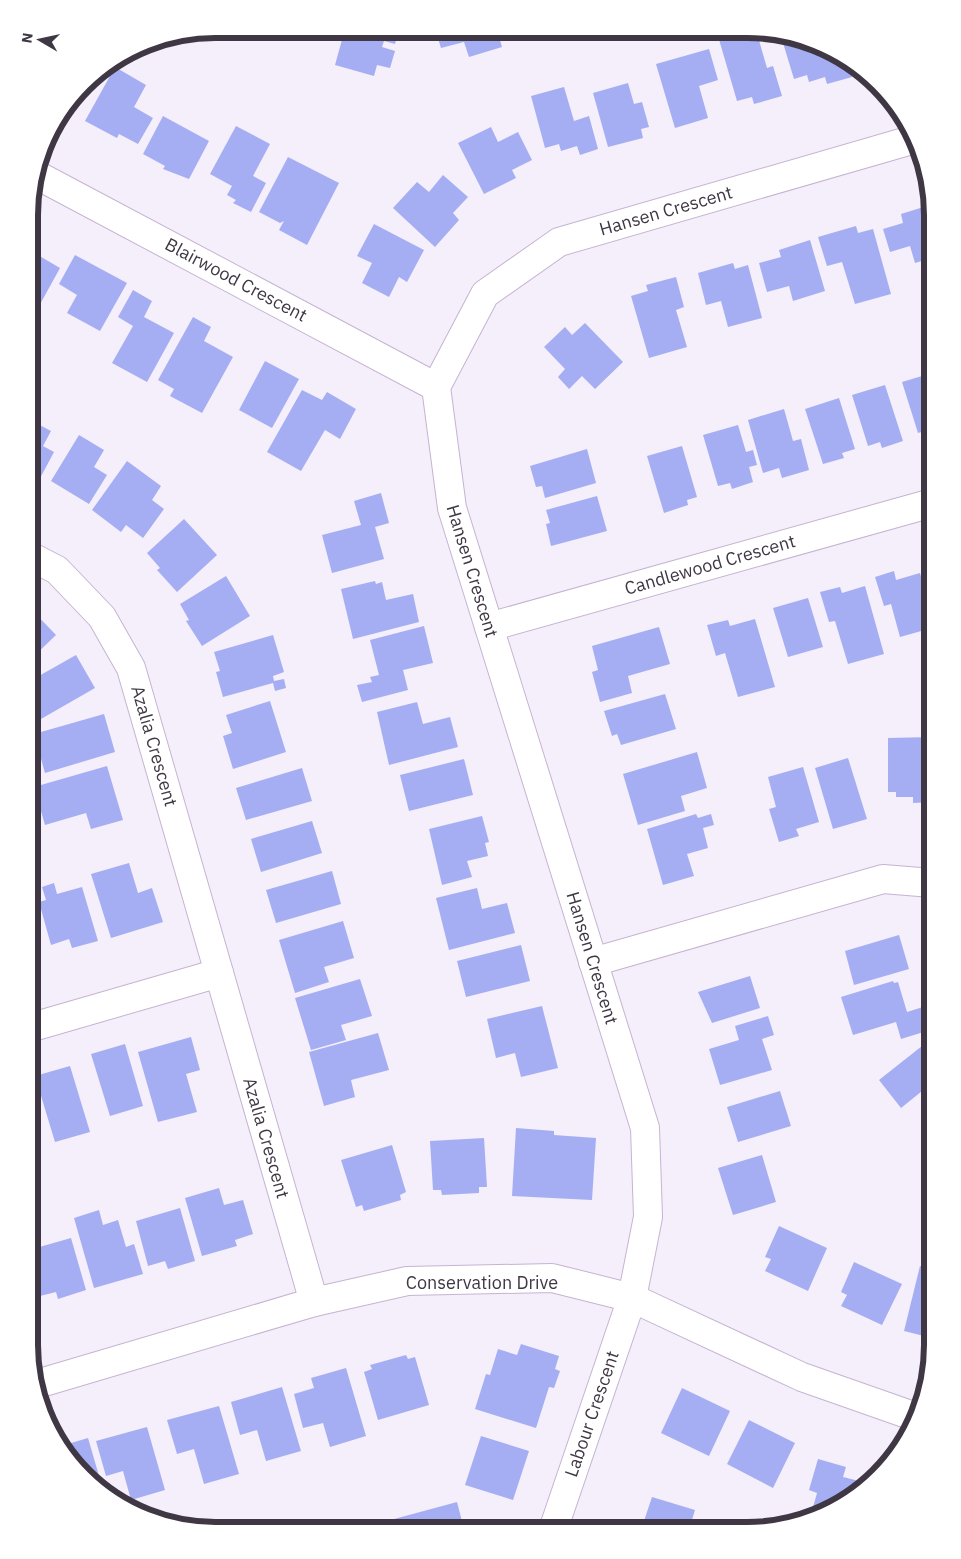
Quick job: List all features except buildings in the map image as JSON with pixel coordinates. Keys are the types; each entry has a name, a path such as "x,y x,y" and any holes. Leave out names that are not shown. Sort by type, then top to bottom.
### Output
{"street":[{"name":"Hansen Crescent","path":"632,1298 648,1217 645,1128 452,508 436,387 485,294 559,242 907,141"},
{"name":"Blairwood Crescent","path":"42,177 436,387"},
{"name":"Candlewood Crescent","path":"489,627 924,504"},
{"name":"Azalia Crescent","path":"38,560 57,570 102,617 131,668 314,1302"},
{"path":"593,962 883,879 924,882"},
{"path":"38,1025 219,972"},
{"name":"Conservation Drive","path":"42,1383 314,1302 407,1281 552,1278 632,1298 802,1377 909,1414"},
{"name":"Labour Crescent","path":"555,1522 632,1298"}]}
